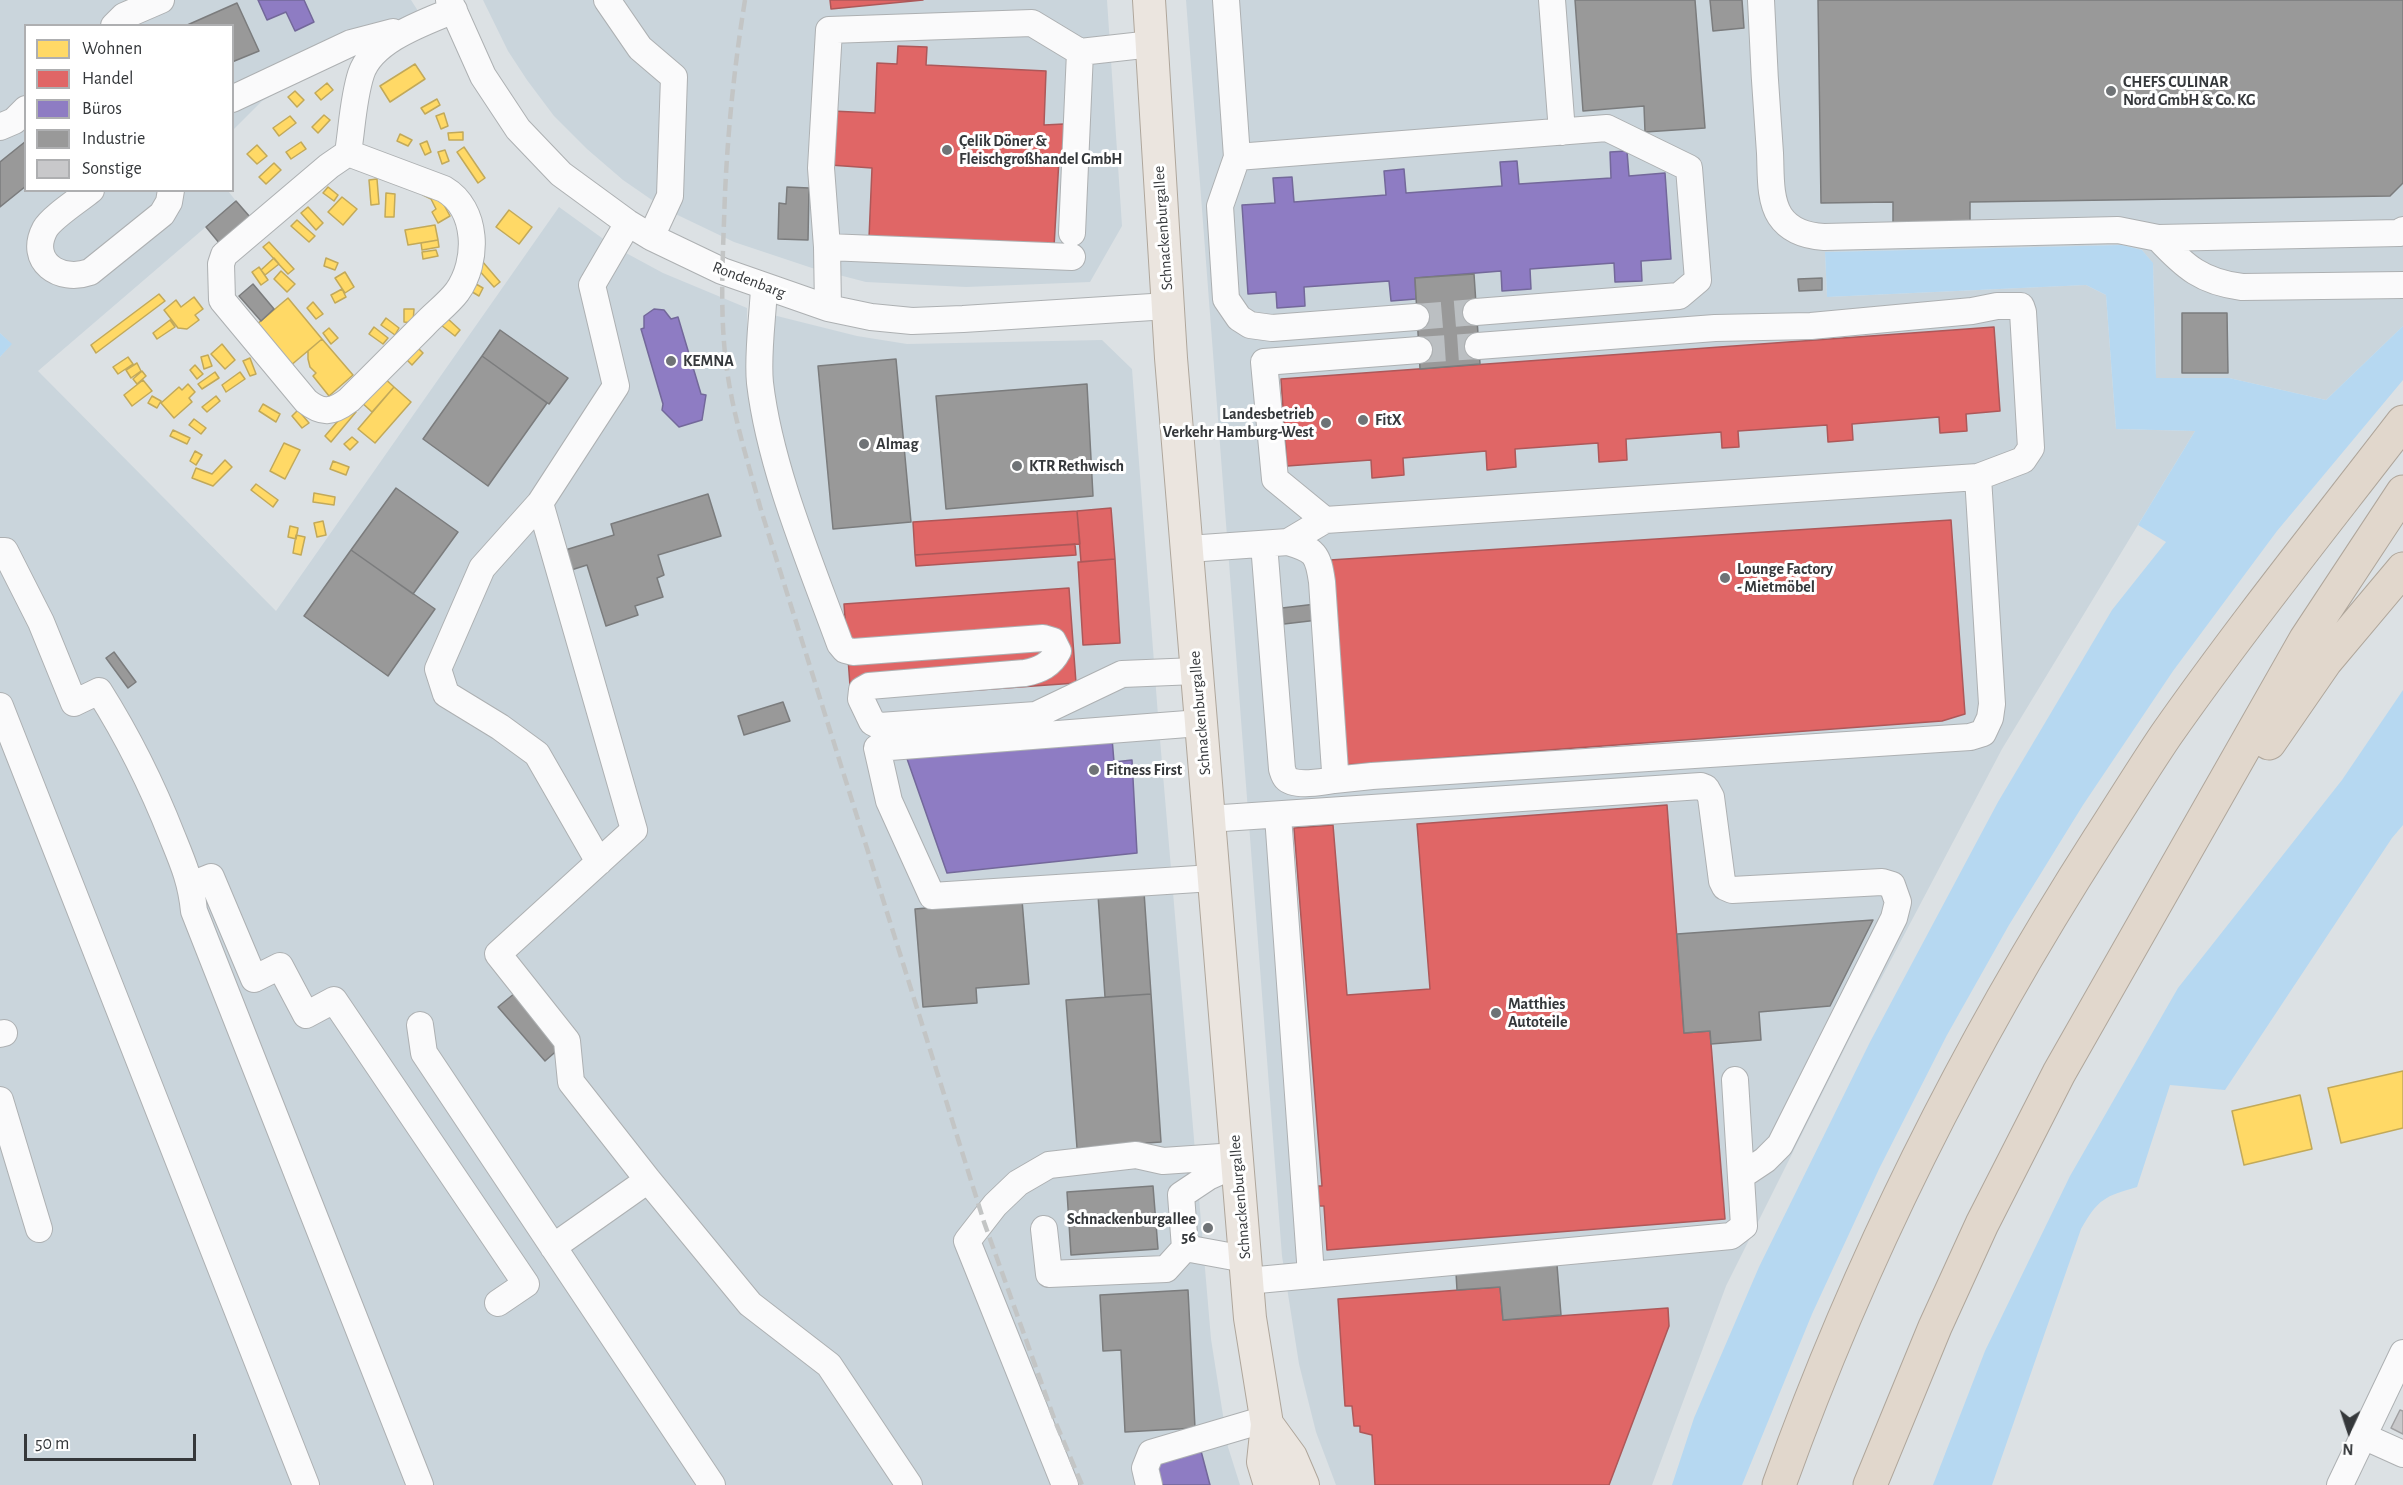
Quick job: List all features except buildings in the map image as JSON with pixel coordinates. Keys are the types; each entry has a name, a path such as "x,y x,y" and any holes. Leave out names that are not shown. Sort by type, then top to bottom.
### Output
{"highway":[{"path":"1779,1485 1800,1427 1875,1247 1952,1090 2028,953 2164,738 2237,636 2403,422"},
{"path":"1870,1485 1935,1327 1982,1224 2060,1073 2306,639 2403,492"},
{"path":"2154,906 2325,662 2403,569"}],"main road":[{"name":"Schnackenburgallee","path":"1149,0 1168,306 1200,723 1246,1270 1256,1366 1267,1422 1263,1461 1270,1485"},
{"name":"Schnackenburgallee","path":"1267,1422 1291,1457 1303,1485"}],"street":[{"path":"116,24 124,16 161,0"},
{"path":"607,0 640,48 674,77 670,196 651,237"},
{"path":"1226,0 1237,157 1220,206 1226,299 1239,318 1251,325 1272,328 1416,317"},
{"path":"1552,0 1562,132"},
{"path":"1761,0 1764,82 1773,198 1780,216 1794,229 1812,236 2118,231 2158,238 2399,233 2403,230"},
{"path":"348,153 444,189 454,195 469,220 472,238 470,258 457,292 349,400 339,408 328,412 316,409 306,401 222,300 220,264 224,255 329,165 348,153 361,74 372,53 451,5"},
{"name":"Rondenbarg","path":"451,5 483,76 518,129 561,174 628,224 722,271 828,308 871,317 912,321 1168,306"},
{"path":"828,308 827,247 821,168 829,30 1032,23 1080,52 1152,44"},
{"path":"234,98 351,43 411,28"},
{"path":"827,247 1072,245 1080,52"},
{"path":"0,127 14,121 24,111"},
{"path":"1237,157 1607,128 1689,168 1698,280 1679,296 1476,312"},
{"path":"88,192 46,226 42,237 41,250 46,262 54,271 65,276 78,276 90,272 162,214 169,202 171,192"},
{"path":"599,862 537,754 500,727 446,694 438,669 482,568 540,503 616,386 592,285 628,224"},
{"path":"2158,238 2192,271 2209,280 2229,285 2254,287 2403,285"},
{"path":"764,287 760,381 770,441 840,644 845,650 853,652 1043,638 1053,641 1058,651 1054,658 1041,669 869,686 862,690 861,699 872,722 880,726 1036,715 1122,675 1196,671"},
{"path":"1276,543 1325,520 1978,477 2023,460 2029,455 2031,448 2021,306 1997,306 1972,311 1811,326 1715,328 1478,346"},
{"path":"1325,520 1275,479 1264,362 1419,350"},
{"path":"1276,543 1282,769 1287,779 1293,782 1317,783 1372,776 1681,754 1970,737 1983,733 1990,718 1991,681 1978,477"},
{"path":"540,503 634,830 498,954 567,1041 571,1082 750,1304 829,1365 909,1485"},
{"path":"1188,549 1276,543 1306,548 1315,554 1320,567 1335,761 1334,780"},
{"path":"0,551 5,551 41,622 74,703 99,691 123,730 161,807 191,885 194,911 420,1485"},
{"path":"964,720 953,714 946,706 945,694 949,684 966,678"},
{"path":"0,706 306,1485"},
{"path":"1200,723 877,748 889,801 932,896 1213,878"},
{"path":"1208,819 1701,786 1706,788 1711,797 1722,881 1725,887 1732,890 1882,882 1892,885 1898,902 1894,918 1780,1145 1765,1160 1741,1176"},
{"path":"1278,816 1311,1275"},
{"path":"191,885 211,877 254,979 280,966 306,1015 334,1000 525,1284 498,1303"},
{"path":"420,1025 424,1053 712,1485"},
{"path":"1185,1248 1246,1270 1311,1275 1731,1236 1744,1226 1736,1080"},
{"path":"0,1100 39,1229"},
{"path":"1065,1485 967,1241 995,1205 1018,1183 1049,1165 1136,1155 1162,1161 1237,1160"},
{"path":"1044,1229 1048,1274 1166,1269 1185,1248 1181,1195 1237,1160"},
{"path":"553,1247 648,1180"},
{"path":"2340,1485 2403,1353"},
{"path":"1149,1485 1145,1468 1151,1453 1267,1422"},
{"path":"2363,1436 2403,1454"}],"shaded area":[{"path":"0,0 411,0 425,22 305,77 262,101 234,129 234,24 24,24 24,192 229,192 236,201 38,371 276,611 559,207 613,246 663,273 747,308 747,377 779,442 769,383 773,315 857,336 907,344 1102,340 1132,369 1158,716 1211,1339 1228,1447 1240,1485 0,1485 0,357 11,344 0,333"},
{"path":"483,0 1107,0 1122,226 1090,282 966,287 866,282 812,268 734,242 665,209 623,180 587,149 554,116 527,80 508,51"},
{"path":"1186,0 2403,0 2403,326 2326,400 2229,378 2156,378 2153,264 2142,250 2122,245 1825,252 1827,297 2086,285 2106,295 2116,429 2195,431 2002,749 1854,1030 1726,1286 1652,1485 1336,1485 1316,1432 1299,1364 1282,1256"},
{"path":"2122,245 2142,250 2153,263 2156,378 2229,378 2326,400 2403,326 2403,380 2277,531 2173,671 2083,805 2009,925 1947,1035 1879,1169 1812,1314 1742,1485 1672,1485 1694,1418 1759,1267 1870,1042 1998,802 2112,610 2166,542 2138,525 2195,431 2116,429 2106,295 2086,285 1827,297 1825,252"},
{"path":"0,333 12,344 0,357"},
{"path":"2403,690 2403,825 2392,838 2225,1090 2170,1085 2137,1187 2103,1200 2092,1211 2081,1229 1992,1485 1933,1485 1985,1351 2070,1176 2178,988 2342,780"}],"tunnel":[{"path":"1416,317 1476,312"},
{"path":"1419,350 1478,346"}],"railway":[{"path":"745,0 728,139 723,261 724,339 734,411 761,510 984,1222 1055,1421 1082,1485"}],"place":[{"name":"CHEFS CULINAR Nord GmbH & Co. KG","path":"2111,91"},
{"name":"Çelik Döner & Fleischgroßhandel GmbH","path":"947,150"},
{"name":"KEMNA","path":"671,361"},
{"name":"FitX","path":"1363,420"},
{"name":"Landesbetrieb Verkehr Hamburg-West","path":"1326,423"},
{"name":"Almag","path":"864,444"},
{"name":"KTR Rethwisch","path":"1017,466"},
{"name":"Lounge Factory - Mietmöbel","path":"1725,578"},
{"name":"Fitness First","path":"1094,770"},
{"name":"Matthies Autoteile","path":"1496,1013"},
{"name":"Schnackenburgallee 56","path":"1208,1228"}]}
